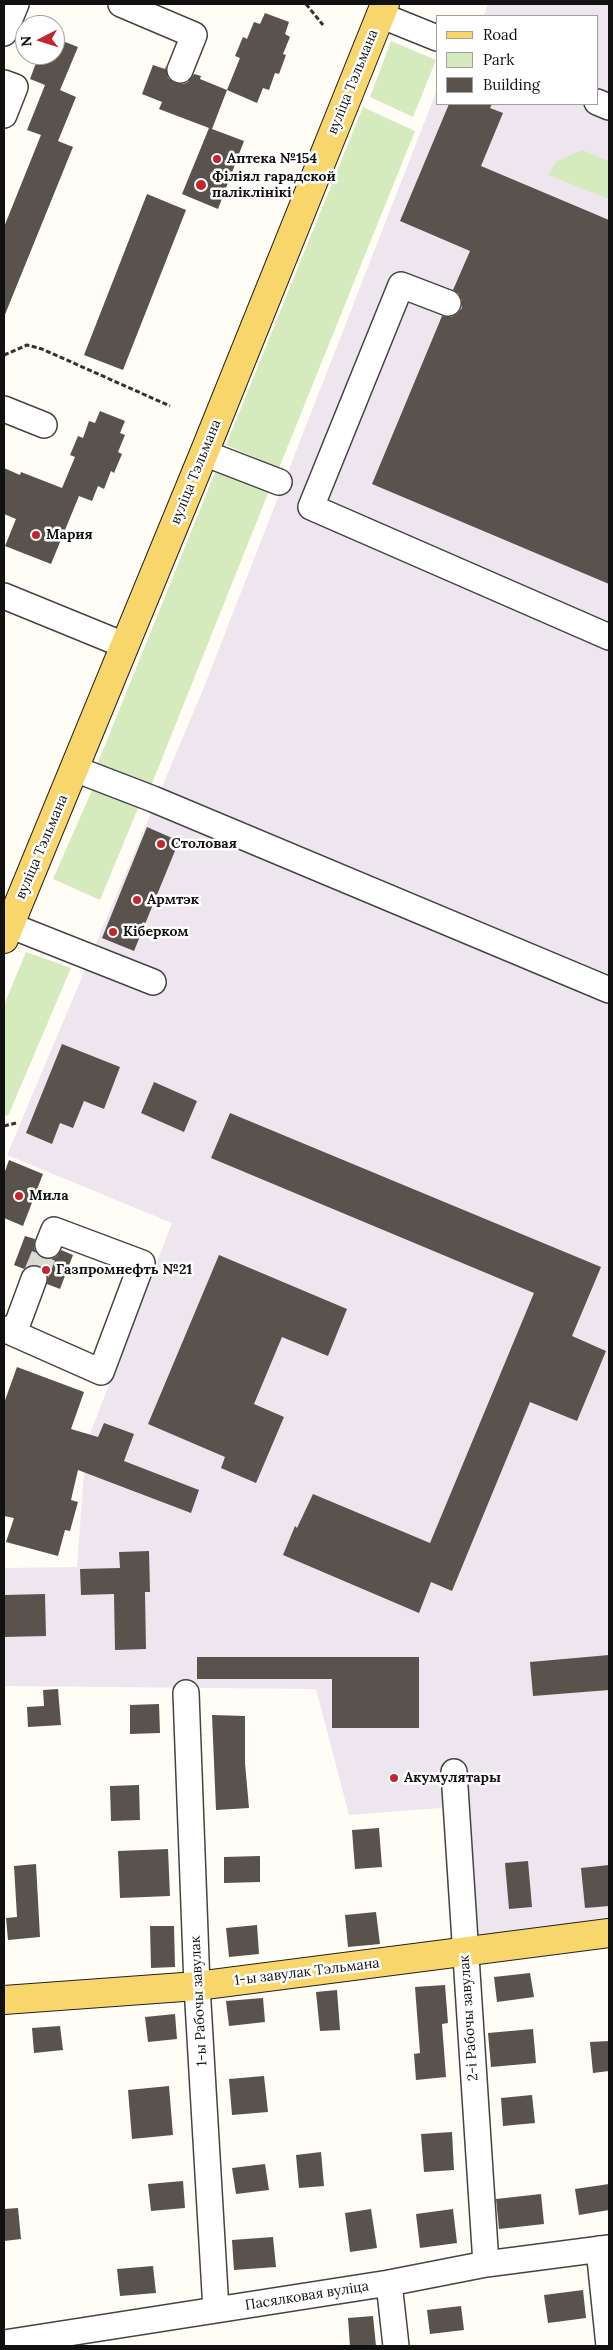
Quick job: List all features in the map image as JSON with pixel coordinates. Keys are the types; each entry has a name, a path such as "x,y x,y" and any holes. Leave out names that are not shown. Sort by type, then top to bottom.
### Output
{"main road":[{"name":"вуліца Тэльмана","path":"7,932 204,453 382,9"},
{"name":"1-ы завулак Тэльмана","path":"4,2000 197,1986 609,1933"}],"street":[{"path":"4,33 16,4"},
{"path":"121,4 194,35 180,70"},
{"path":"382,9 436,37"},
{"path":"4,83 15,87 4,115"},
{"path":"448,303 401,285 311,507 609,637"},
{"path":"4,409 44,425"},
{"path":"204,453 279,482"},
{"path":"4,596 124,645"},
{"path":"75,769 153,799 609,990"},
{"path":"7,932 153,982"},
{"path":"34,1279 9,1331 101,1372 142,1263 54,1230 48,1245"},
{"name":"1-ы Рабочы завулак","path":"186,1693 197,1986 216,2310"},
{"name":"2-і Рабочы завулак","path":"454,1772 486,2264"},
{"path":"604,2248 609,2346"},
{"name":"Пасялковая вуліца","path":"4,2343 101,2337 216,2310 389,2283 486,2264 604,2248"},
{"path":"389,2283 396,2346"}],"path":[{"path":"306,4 322,25"},
{"path":"4,355 28,345 42,349 170,406"},
{"path":"4,1126 16,1123"}],"shaded area":[{"path":"488,4 609,4 609,1924 474,1938 466,1806 349,1815 316,1689 4,1686 4,1568 77,1567 86,1444 172,1223 7,1155 204,687 436,93 436,105 598,105 598,15 483,15"}],"green space":[{"path":"391,41 436,60 413,117 370,97"},
{"path":"363,107 415,131 279,468 226,445"},
{"path":"582,150 609,161 609,199 548,175 557,161"},
{"path":"216,470 269,491 151,786 97,765"},
{"path":"93,788 139,806 100,900 53,879"},
{"path":"26,952 71,968 8,1116 4,1114 4,1005"}],"building":[{"path":"265,13 289,22 285,34 290,37 283,54 286,55 279,74 275,73 269,90 263,88 257,103 227,90 240,58 235,56 243,37 247,39 254,22 260,24"},
{"path":"65,42 78,47 60,90 76,97 58,141 73,147 4,317 4,227 41,135 27,130 45,85 30,79 35,65 65,65"},
{"path":"153,65 165,69 166,66 168,78 175,83 183,84 188,82 194,74 201,76 200,79 227,90 212,129 244,141 218,209 182,194 209,128 159,109 162,102 142,94"},
{"path":"449,105 492,105 490,108 503,113 481,166 609,220 609,584 372,484 442,316 451,317 462,308 462,300 459,294 453,290 470,251 400,221"},
{"path":"147,194 186,210 123,370 84,355"},
{"path":"100,411 125,421 120,433 125,435 118,452 122,454 114,473 111,471 104,489 98,486 92,501 79,496 51,564 5,546 16,519 4,514 4,468 20,475 21,472 62,488 75,457 70,455 78,436 83,438 89,421 95,423"},
{"path":"147,827 179,841 134,951 102,938"},
{"path":"62,1044 120,1067 104,1109 84,1101 73,1128 60,1123 52,1144 26,1133"},
{"path":"154,1082 197,1101 184,1132 141,1113"},
{"path":"230,1113 601,1267 572,1336 606,1351 577,1421 530,1402 452,1591 431,1582 419,1613 283,1555 295,1526 297,1528 313,1494 430,1543 534,1293 211,1158"},
{"name":"Мила","path":"9,1160 43,1174 23,1226 4,1218 4,1174"},
{"path":"25,1236 35,1239 34,1248 42,1258 51,1259 57,1256 61,1250 73,1255 60,1289 47,1284 48,1276 45,1270 39,1266 31,1265 24,1269 14,1265"},
{"path":"219,1255 347,1309 328,1356 282,1337 254,1404 284,1417 256,1483 221,1468 225,1457 148,1424"},
{"path":"17,1367 84,1392 71,1429 98,1437 104,1423 134,1434 124,1461 199,1490 191,1513 78,1470 71,1500 78,1502 70,1531 65,1530 58,1556 6,1542 14,1518 4,1516 4,1403"},
{"path":"149,1551 150,1592 145,1592 146,1649 115,1650 114,1594 81,1595 80,1569 120,1568 119,1552"},
{"path":"45,1594 46,1636 4,1637 4,1595"},
{"path":"609,1655 609,1690 533,1696 530,1662"},
{"path":"197,1657 419,1657 419,1728 332,1728 332,1679 197,1679"},
{"path":"58,1689 61,1725 28,1727 27,1707 44,1706 43,1690"},
{"path":"159,1704 160,1733 130,1734 130,1705"},
{"path":"212,1715 245,1716 245,1763 249,1808 216,1810"},
{"path":"139,1785 140,1820 111,1821 110,1786"},
{"path":"379,1828 382,1867 355,1869 352,1830"},
{"path":"168,1849 170,1896 120,1898 118,1851"},
{"path":"260,1856 260,1882 224,1883 224,1857"},
{"path":"528,1861 532,1907 509,1909 505,1863"},
{"path":"36,1864 40,1937 8,1940 6,1918 17,1917 14,1866"},
{"path":"609,1865 609,1906 585,1908 581,1868"},
{"path":"376,1912 380,1944 348,1947 345,1915"},
{"path":"257,1925 259,1954 229,1957 226,1928"},
{"path":"150,1926 174,1926 175,1967 151,1968"},
{"path":"530,1973 534,1997 497,2002 494,1977"},
{"path":"445,1985 448,2023 442,2024 446,2077 416,2080 414,2054 420,2053 415,1987"},
{"path":"337,1990 340,2030 320,2031 316,1992"},
{"path":"263,1998 265,2022 229,2026 226,2001"},
{"path":"175,2014 177,2039 148,2042 145,2017"},
{"path":"60,2026 63,2050 34,2053 32,2028"},
{"path":"533,2029 536,2063 491,2067 488,2033"},
{"path":"609,2041 609,2071 593,2073 590,2042"},
{"path":"264,2076 268,2112 232,2115 229,2079"},
{"path":"169,2086 173,2135 132,2139 128,2090"},
{"path":"532,2095 535,2123 503,2126 501,2098"},
{"path":"452,2132 454,2170 424,2172 421,2134"},
{"path":"321,2152 324,2186 299,2188 296,2155"},
{"path":"265,2164 269,2190 236,2194 232,2168"},
{"path":"183,2181 185,2208 151,2211 148,2184"},
{"path":"609,2184 609,2210 579,2215 575,2189"},
{"path":"541,2194 544,2224 499,2229 496,2199"},
{"path":"18,2208 21,2239 4,2241 4,2209"},
{"path":"371,2209 377,2248 350,2252 345,2213"},
{"path":"453,2209 457,2243 420,2248 416,2214"},
{"path":"273,2237 276,2267 234,2270 232,2240"},
{"path":"153,2266 156,2293 120,2296 117,2269"},
{"path":"583,2290 586,2318 548,2323 544,2295"},
{"path":"461,2306 464,2330 430,2334 427,2310"},
{"path":"373,2316 376,2346 350,2346 348,2318"}],"tunnel":[{"path":"34,1279 48,1245"}],"place":[{"name":"Аптека №154","path":"217,159"},
{"name":"Філіял гарадской паліклінікі","path":"201,185"},
{"name":"Мария","path":"36,535"},
{"name":"Столовая","path":"161,844"},
{"name":"Армтэк","path":"137,900"},
{"name":"Кіберком","path":"113,932"},
{"name":"Мила","path":"19,1196"},
{"name":"Газпромнефть №21","path":"46,1270"},
{"name":"Акумулятары","path":"394,1778"}]}
